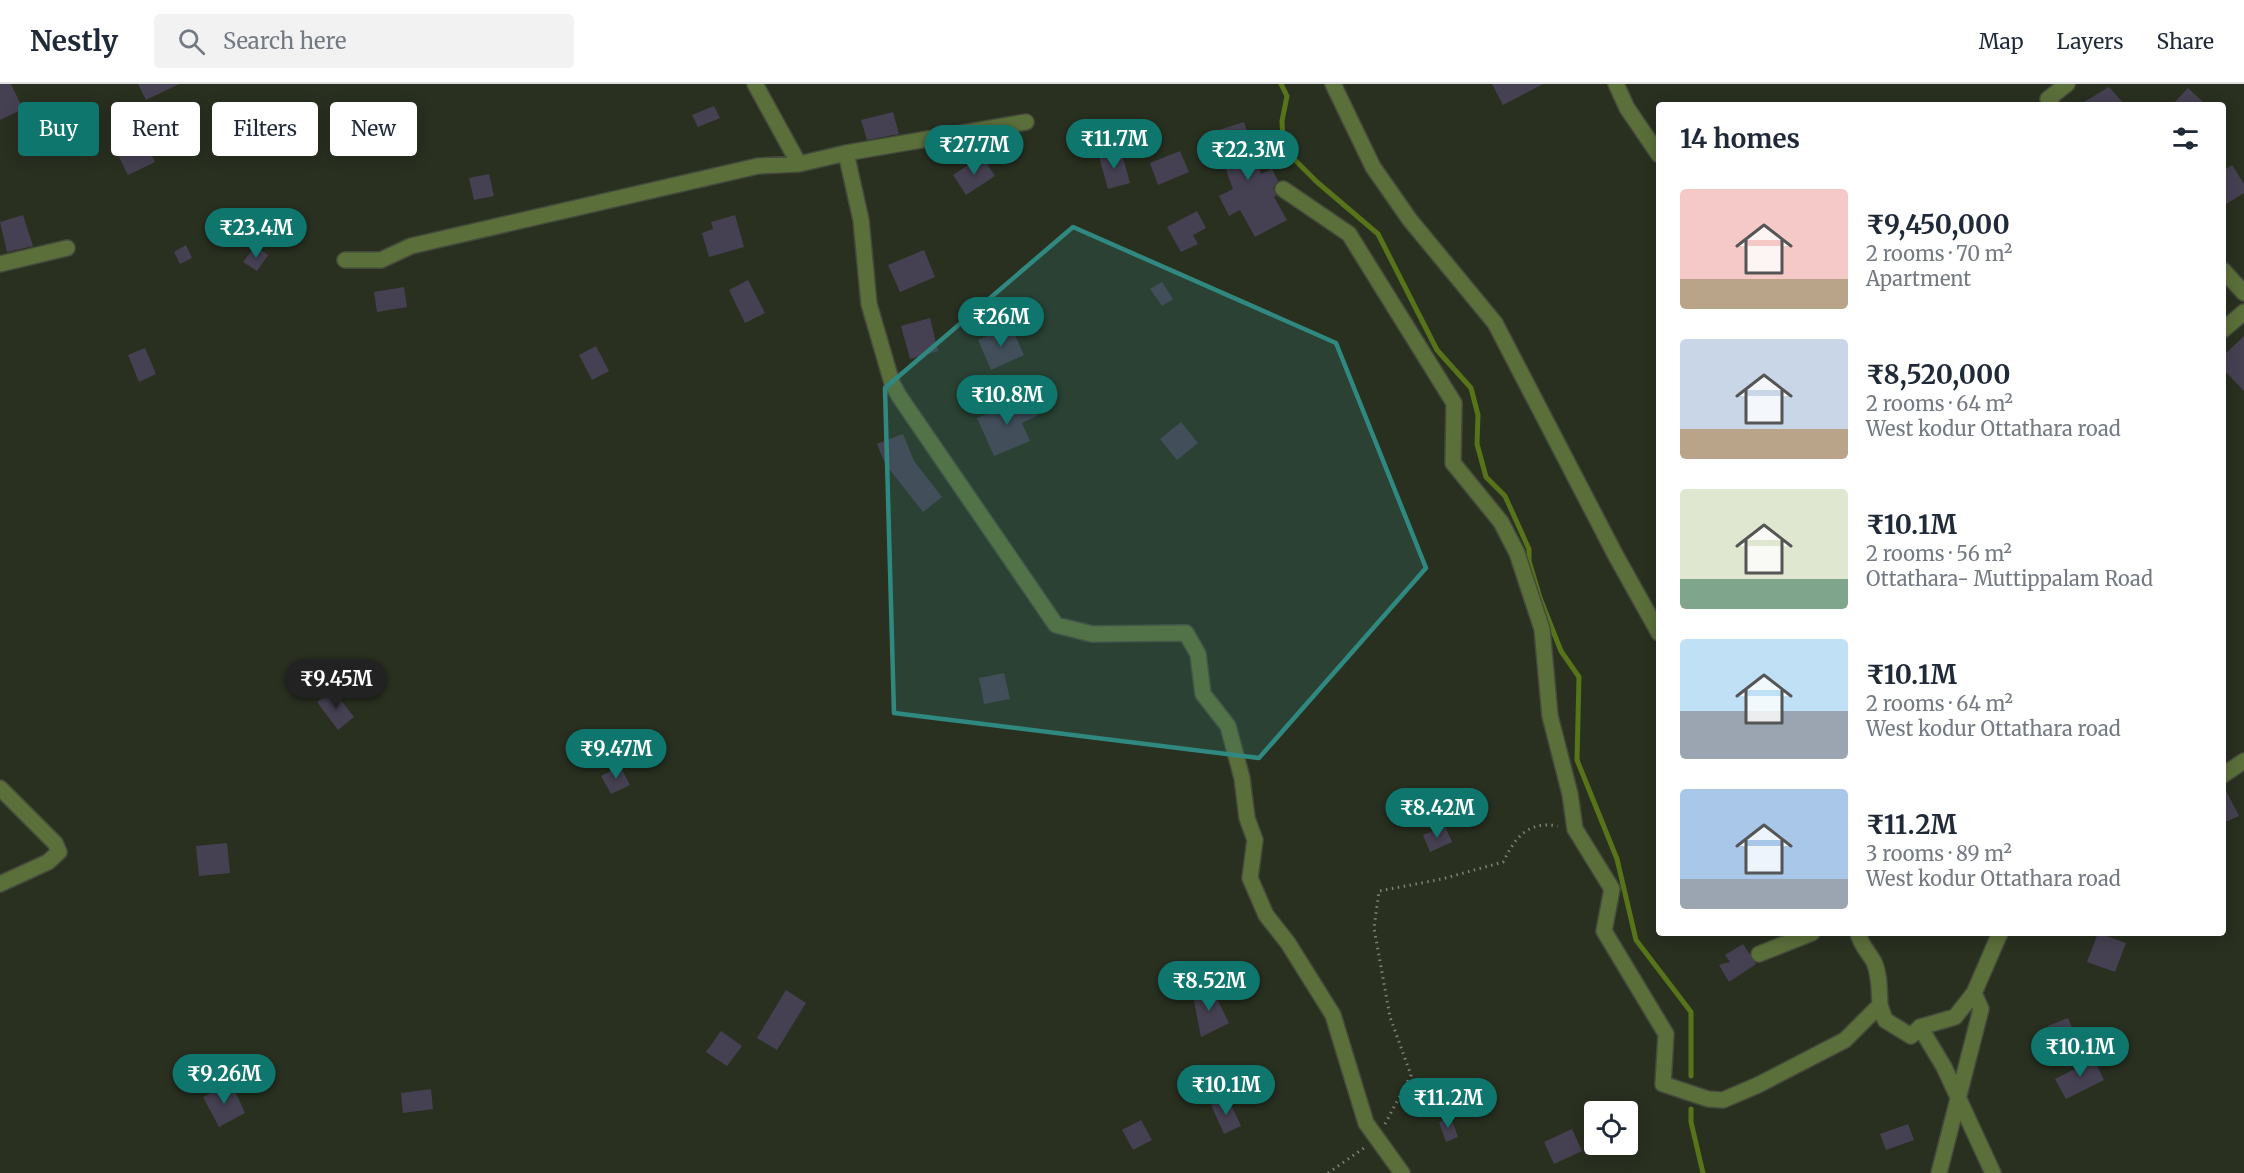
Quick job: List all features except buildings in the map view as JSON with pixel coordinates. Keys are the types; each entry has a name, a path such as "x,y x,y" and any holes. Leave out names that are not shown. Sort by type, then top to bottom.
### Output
{"street":[{"path":"755,84 799,164"},
{"path":"1333,84 1379,176 1410,220 1495,323 1616,556 1656,628"},
{"path":"1616,84 1627,108 1656,151"},
{"path":"2050,102 2048,99 2067,84"},
{"path":"345,260 381,260 411,246 759,166 799,164 846,153 1026,122"},
{"path":"846,153 861,220 869,303 892,383 1056,626 1092,634 1186,633 1198,654 1203,693 1228,726 1242,778 1246,818 1255,840 1250,878 1266,915 1288,943 1333,1016 1366,1123 1402,1173"},
{"path":"1284,189 1349,234 1454,404 1453,463 1501,522 1517,553 1542,629 1550,716 1570,794 1575,829 1612,889 1605,931 1666,1034 1663,1084 1708,1099 1723,1100 1845,1041 1880,1005"},
{"path":"0,264 67,248"},
{"path":"2226,273 2244,293"},
{"path":"2226,327 2244,312"},
{"path":"2226,773 2244,761"},
{"path":"0,788 55,843 59,852 48,862 0,884"},
{"path":"1759,954 1804,936"},
{"path":"1858,936 1860,945 1874,962 1879,979 1880,1005 1885,1020 1911,1036 1920,1027 1955,1017 1974,993 1999,936"},
{"path":"1939,1173 1981,1009 1974,993"},
{"path":"1920,1027 1993,1173"}],"path":[{"path":"1328,1173 1378,1138 1411,1075 1390,1017 1374,928 1380,891 1442,879 1503,862 1515,837 1542,823 1575,829"}],"highlighted area":[{"path":"1073,227 1336,343 1426,568 1259,758 894,713 885,388"}],"waterway":[{"path":"1281,84 1287,96 1282,121 1283,140 1291,156 1317,182 1378,234 1437,350 1471,388 1478,415 1477,444 1486,477 1505,496 1529,549 1529,561 1540,598 1561,651 1579,677 1577,760 1617,859 1636,940 1691,1012 1691,1076"},
{"path":"1691,1109 1691,1122 1703,1173"}]}
